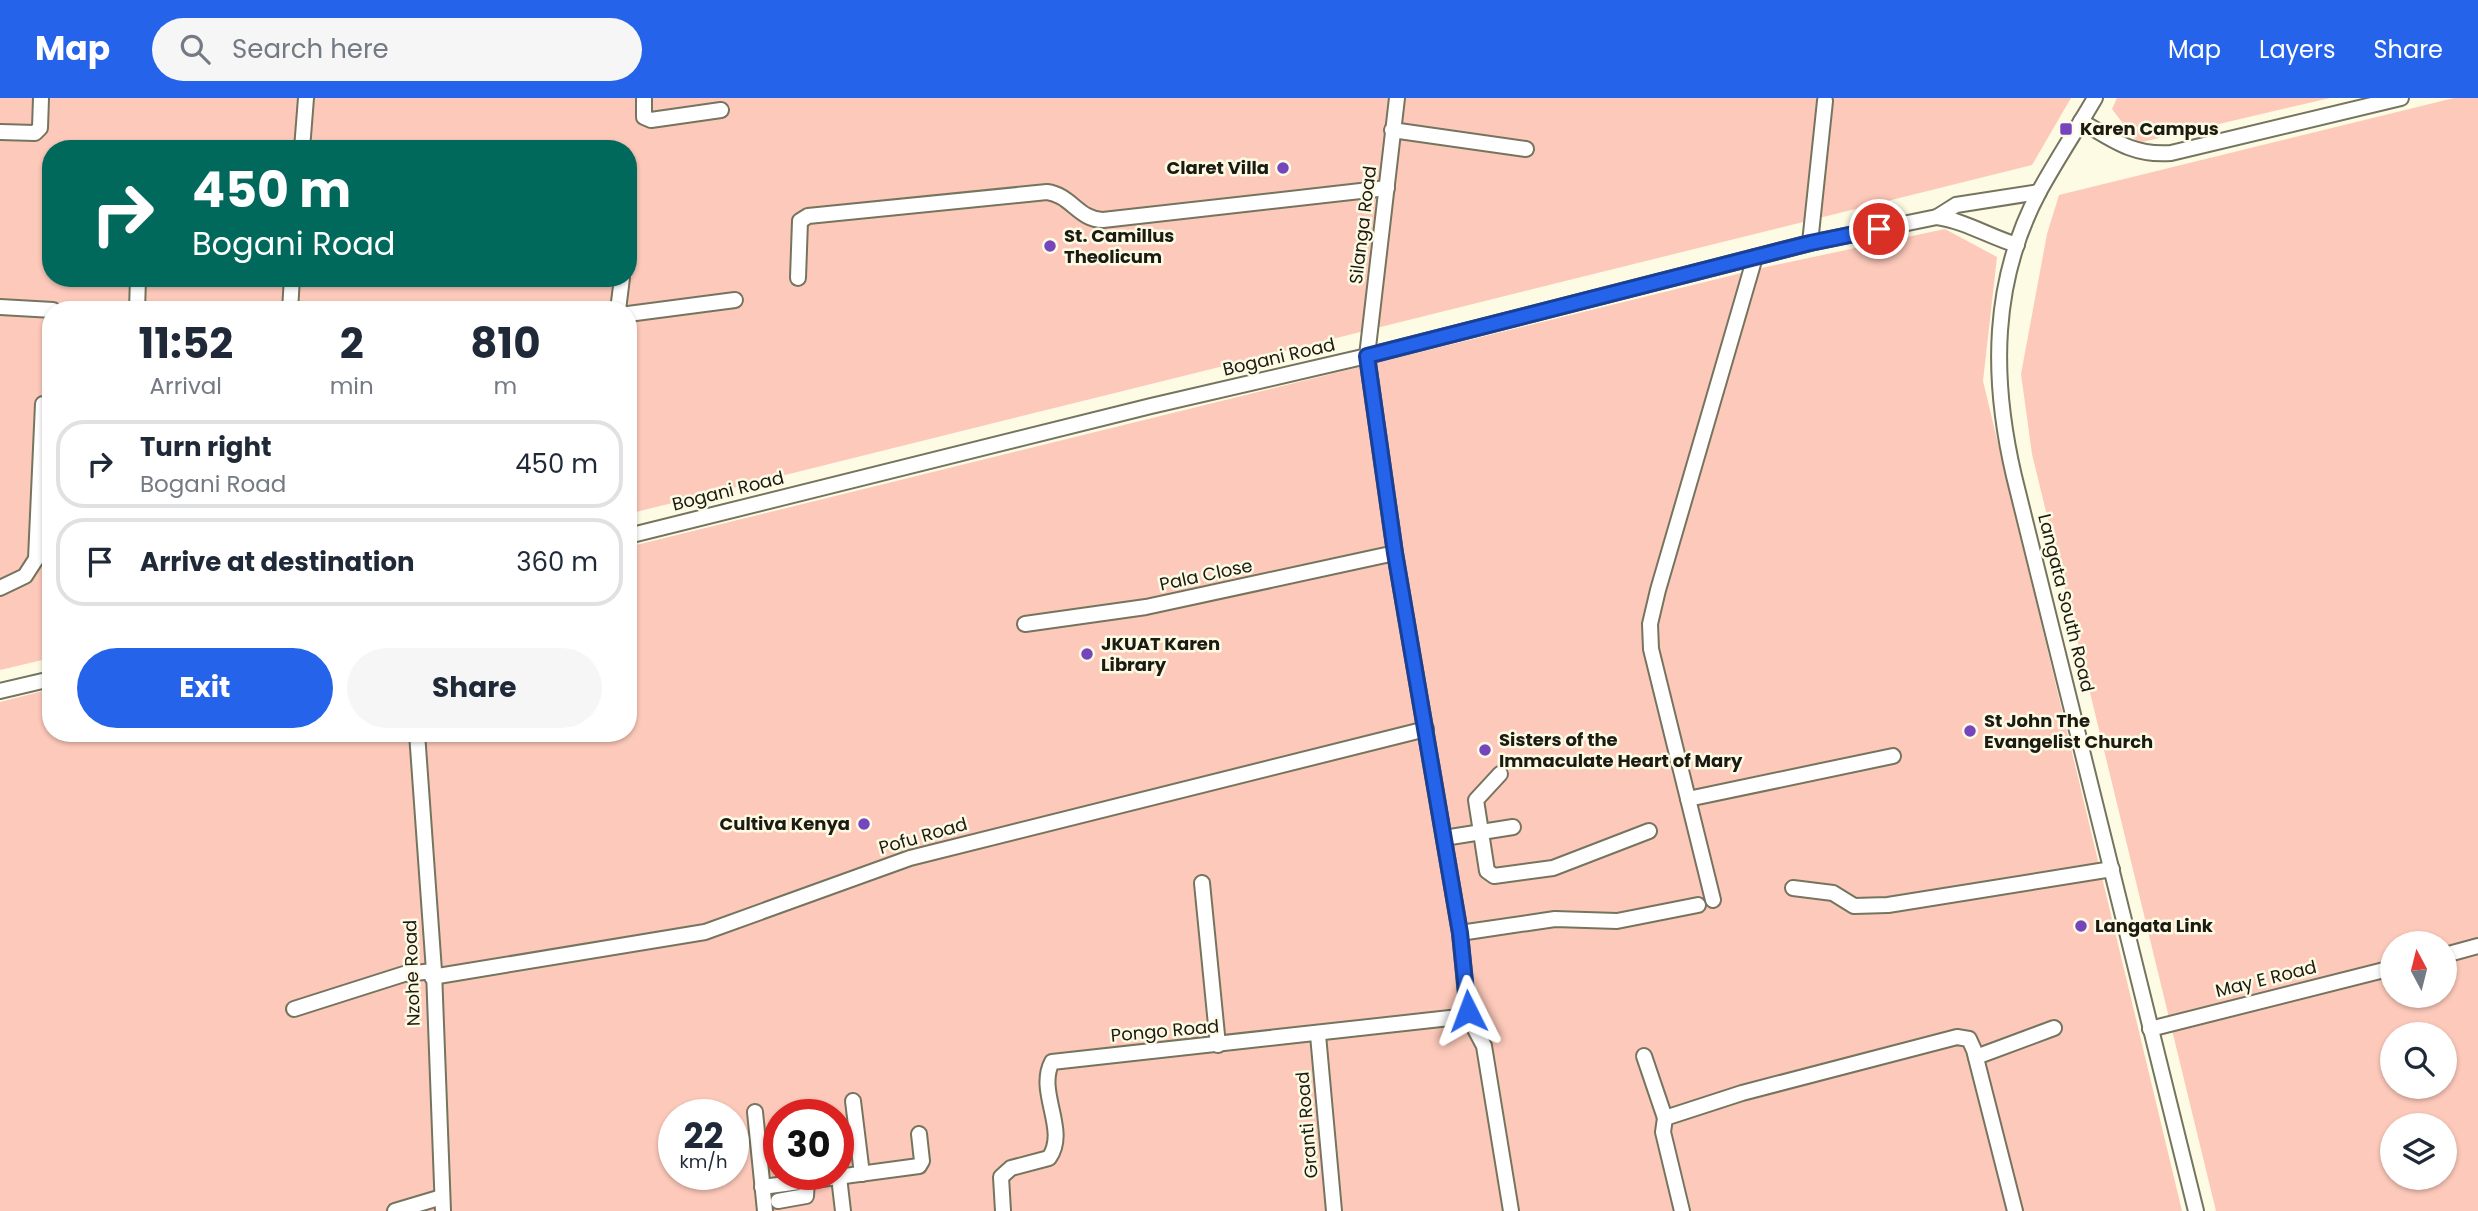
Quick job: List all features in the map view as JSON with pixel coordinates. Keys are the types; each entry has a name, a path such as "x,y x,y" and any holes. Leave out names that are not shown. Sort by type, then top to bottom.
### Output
{"street":[{"path":"0,132 35,133 40,128 41,98"},
{"path":"303,140 306,98"},
{"path":"644,98 644,117 651,120 721,110"},
{"name":"Silanga Road","path":"1397,98 1367,356 1395,553 1460,933 1468,1016"},
{"name":"Langata South Road","path":"2095,98 2039,192 2017,245 2003,292 1998,325 1998,371 2004,423 2196,1211"},
{"path":"2081,121 2142,154 2171,153 2401,98"},
{"path":"1810,243 1825,101"},
{"path":"1392,130 1526,149"},
{"path":"797,278 800,221 808,216 880,211 1047,192 1063,197 1085,216 1103,220 1387,188"},
{"path":"1937,217 1956,205 2039,192"},
{"name":"Bogani Road","path":"637,534 1151,406 1367,356 1810,243 1937,217 1958,220 1976,232 2017,245"},
{"path":"1713,900 1651,649 1650,624 1755,257"},
{"path":"637,313 735,300"},
{"path":"0,307 42,309"},
{"path":"0,588 25,576 36,559 42,426"},
{"name":"Pala Close","path":"1025,624 1146,607 1395,553"},
{"path":"0,691 42,681"},
{"name":"Pofu Road","path":"294,1009 404,974 433,974 705,932 910,858 1426,729"},
{"name":"Nzohe Road","path":"417,742 433,974 442,1204"},
{"path":"1688,799 1893,756"},
{"path":"1500,774 1476,800 1487,871 1493,876 1553,868 1585,858 1604,847 1649,831"},
{"path":"1444,838 1513,827"},
{"path":"1793,888 1833,893 1854,906 1888,905 2112,869"},
{"path":"1202,883 1218,1045"},
{"path":"1460,933 1555,919 1617,921 1698,905"},
{"path":"2457,952 2478,946"},
{"name":"May E Road","path":"2150,1028 2380,971"},
{"path":"1468,1016 1484,1046 1511,1211"},
{"name":"Pongo Road","path":"1003,1211 1000,1177 1012,1168 1049,1158 1055,1146 1046,1077 1052,1062 1318,1035 1468,1016"},
{"path":"1976,1057 2054,1028"},
{"name":"Granti Road","path":"1318,1035 1334,1211"},
{"path":"1665,1118 1742,1093 1857,1062 1957,1037 1969,1039 1976,1057 2015,1211"},
{"path":"1644,1056 1665,1118 1662,1126 1682,1211"},
{"path":"858,1103 866,1173"},
{"path":"755,1112 765,1211"},
{"path":"854,1175 922,1165 919,1134"},
{"path":"778,1200 806,1196 807,1190"},
{"path":"841,1190 843,1211"},
{"path":"394,1211 442,1204"}],"shaded area":[{"path":"0,98 2071,98 2032,165 637,512 637,301 42,301 42,660 0,670"},
{"path":"2117,98 2330,98 2138,143 2112,109"},
{"path":"2454,98 2478,98 2478,1211 2216,1211 2032,454 2021,374 2047,234 2059,195"},
{"path":"1945,229 1997,257 1983,381 2182,1211 0,1211 0,702 42,691 42,742 637,742 637,545 1766,267"}],"place":[{"name":"Karen Campus","path":"2066,129"},
{"name":"Claret Villa","path":"1283,168"},
{"name":"St. Camillus Theolicum","path":"1050,246"},
{"name":"JKUAT Karen Library","path":"1087,654"},
{"name":"St John The Evangelist Church","path":"1970,731"},
{"name":"Sisters of the Immaculate Heart of Mary","path":"1485,750"},
{"name":"Cultiva Kenya","path":"864,824"},
{"name":"Langata Link","path":"2081,926"}],"route":[{"path":"1468,1011 1460,933 1395,553 1367,356 1810,243 1879,229"}]}
